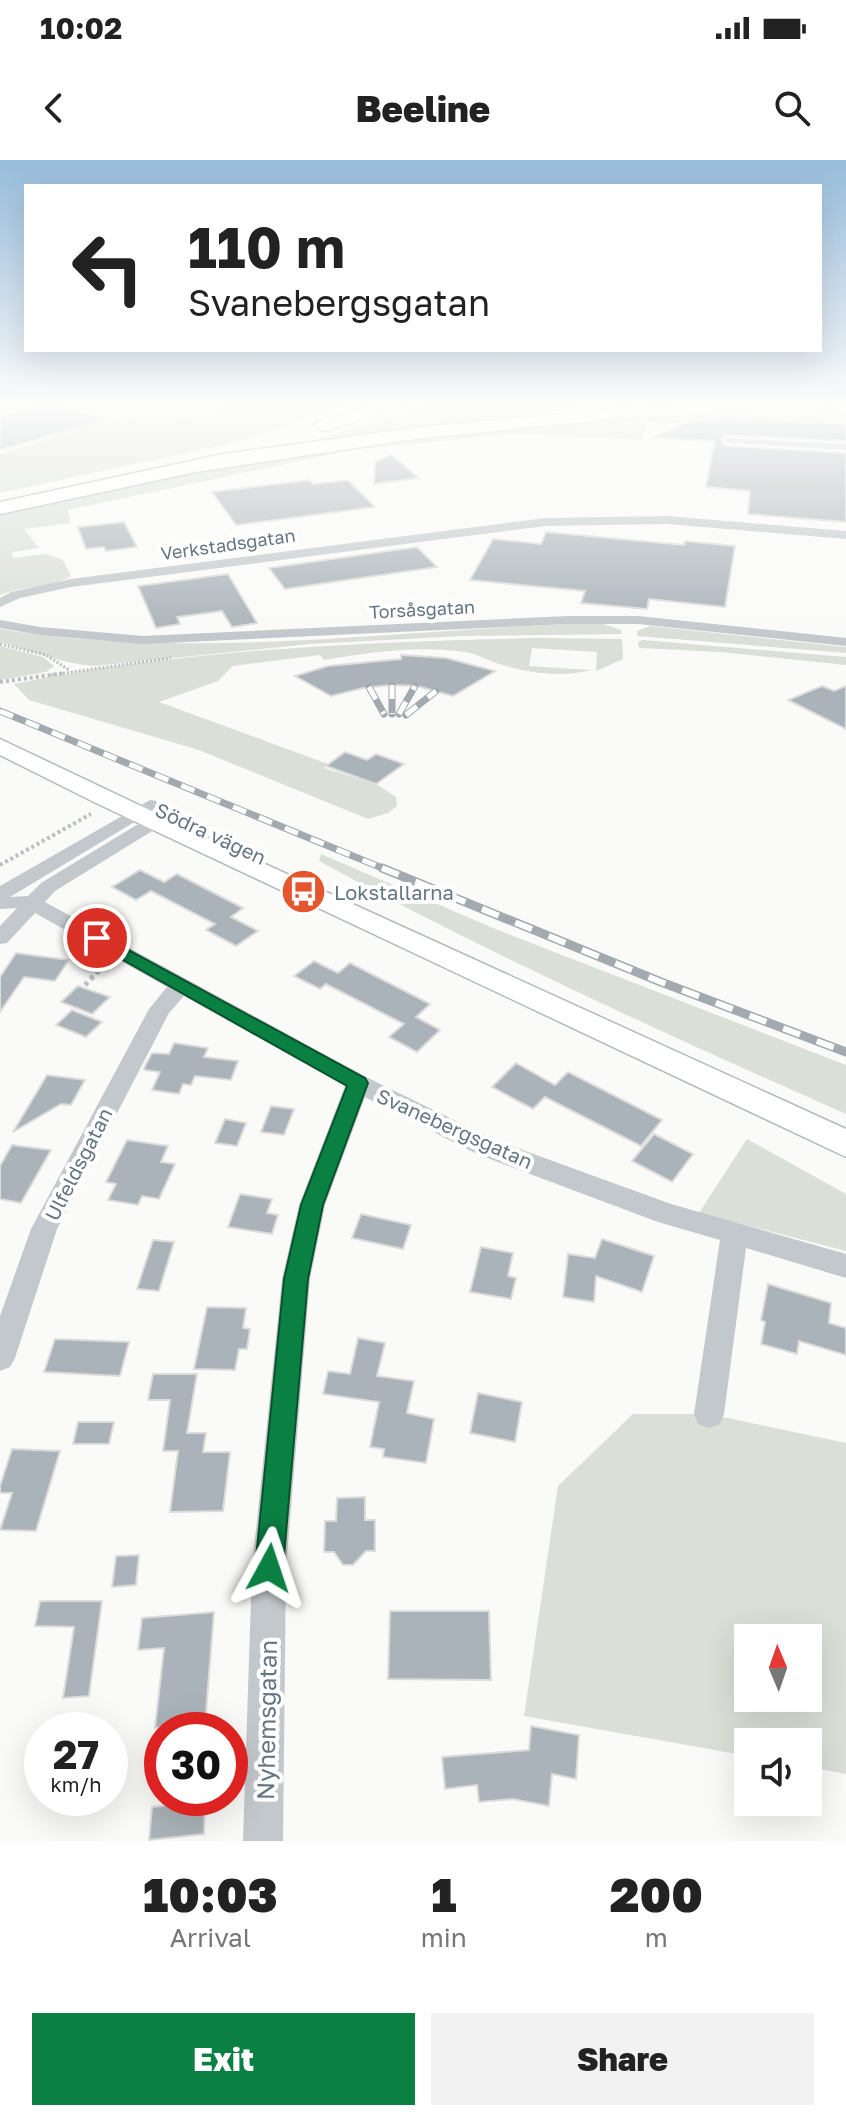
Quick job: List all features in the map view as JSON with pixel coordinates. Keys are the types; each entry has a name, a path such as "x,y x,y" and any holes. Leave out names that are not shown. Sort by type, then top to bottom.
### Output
{"highway":[{"path":"0,500 90,480"},
{"path":"0,508 129,480"}],"main road":[{"name":"Södra vägen","path":"0,732 152,814"},
{"name":"Södra vägen","path":"0,746 152,814 846,1143"}],"street":[{"name":"Verkstadsgatan","path":"0,603 16,595 71,583 545,522 667,520 846,535"},
{"name":"Torsåsgatan","path":"0,624 40,631 143,640 568,620 638,620 846,642"},
{"path":"0,894 152,814"},
{"path":"0,938 30,902 48,887 152,814"},
{"path":"0,903 30,902"},
{"name":"Svanebergsgatan","path":"30,902 358,1083 486,1147 667,1214 846,1266"},
{"name":"Ulfeldsgatan","path":"0,1358 44,1229 153,1021 182,984"},
{"name":"Nyhemsgatan","path":"263,1841 269,1568 296,1279 312,1205 358,1083"},
{"path":"709,1414 734,1235"}],"path":[{"path":"0,644 46,655 70,670"},
{"path":"0,682 171,658"},
{"path":"0,865 92,814"}],"shaded area":[{"path":"0,480 58,480 0,493"},
{"path":"156,480 208,480 68,510 70,523 24,529 39,548 12,552 13,558 46,554 63,560 71,576 0,595 0,512"},
{"path":"603,624 621,630 622,634 463,636 310,644 94,666 58,660 0,642 0,629 71,638 212,643"},
{"path":"650,626 846,647 846,653 637,636 637,631"},
{"path":"538,638 622,639 623,659 596,671 597,652 532,648 529,666 591,670 560,674 516,669 470,653 447,650 394,650 324,660 320,655 233,666 218,681 159,702 328,764 324,768 376,784 396,797 397,806 388,813 368,819 199,750 29,700 14,684 144,663 275,649"},
{"path":"638,642 846,657 846,665 721,652 639,648"},
{"path":"0,646 43,657 54,666 46,672 0,680"},
{"path":"321,854 500,931 846,1065 846,1114 514,962 319,861"},
{"path":"747,1139 846,1194 846,1251 699,1213"},
{"path":"633,1414 709,1414 846,1443 846,1774 822,1770 822,1728 734,1728 734,1754 524,1716 558,1486"}],"building":[{"path":"305,480 313,484 348,480 375,507 236,525 212,492"},
{"path":"374,480 401,480 374,484"},
{"path":"707,480 846,480 846,522 748,514 750,491 706,487"},
{"path":"124,522 137,547 106,551 104,547 86,549 78,527"},
{"path":"546,532 684,545 685,541 735,546 725,607 649,599 647,609 581,603 585,591 470,580 493,539 541,544"},
{"path":"417,547 437,567 285,589 269,568"},
{"path":"228,574 257,623 232,627 222,611 177,617 180,624 156,628 138,586"},
{"path":"401,655 446,658 495,671 453,696 417,686 392,685 331,696 295,676 328,666 401,659"},
{"path":"822,686 834,691 846,686 846,729 788,700"},
{"path":"345,752 367,760 376,754 404,764 376,784 326,766"},
{"path":"140,870 164,882 177,874 243,908 231,917 258,931 236,946 206,930 215,924 151,891 136,900 112,887"},
{"path":"16,953 69,960 55,981 24,977 0,1012 0,977"},
{"path":"314,961 338,973 350,963 430,1004 416,1017 440,1030 417,1052 389,1037 404,1024 326,984 320,989 294,976"},
{"path":"78,986 110,997 92,1014 61,1002"},
{"path":"72,1010 102,1022 86,1037 56,1025"},
{"path":"174,1043 208,1048 204,1057 238,1061 231,1080 195,1076 191,1085 183,1084 179,1094 152,1090 160,1072 144,1070 145,1066 152,1053 169,1054"},
{"path":"516,1063 555,1085 568,1072 662,1120 641,1146 545,1097 533,1109 492,1087"},
{"path":"47,1075 85,1080 71,1105 61,1104 13,1132"},
{"path":"271,1106 294,1109 284,1135 261,1132"},
{"path":"225,1119 246,1123 237,1146 215,1143"},
{"path":"654,1134 693,1154 672,1182 632,1161"},
{"path":"127,1140 168,1146 161,1162 175,1164 159,1199 142,1196 138,1205 108,1200 116,1184 106,1182"},
{"path":"12,1145 51,1150 21,1203 0,1199 0,1166"},
{"path":"240,1194 272,1199 267,1213 278,1215 272,1234 228,1227"},
{"path":"361,1214 411,1225 403,1249 352,1238"},
{"path":"602,1239 654,1256 642,1292 596,1276 594,1302 563,1297 568,1254 595,1258"},
{"path":"153,1240 174,1242 159,1291 137,1289"},
{"path":"481,1247 513,1253 508,1276 516,1278 511,1299 470,1292"},
{"path":"768,1284 831,1303 829,1323 846,1328 846,1355 799,1341 797,1354 761,1344 765,1322 761,1320"},
{"path":"207,1307 246,1308 243,1328 250,1329 247,1349 239,1349 235,1370 194,1369"},
{"path":"358,1338 385,1343 377,1376 414,1381 407,1413 434,1419 426,1463 383,1457 384,1449 370,1447 379,1402 323,1394 328,1371 350,1374"},
{"path":"55,1339 129,1342 120,1376 44,1372"},
{"path":"153,1374 197,1374 187,1433 206,1433 203,1452 230,1452 223,1511 170,1512 178,1451 163,1451 170,1400 148,1400"},
{"path":"478,1393 522,1402 515,1442 470,1433"},
{"path":"78,1422 114,1422 109,1444 73,1444"},
{"path":"12,1449 60,1451 36,1531 0,1530 12,1493 0,1493 0,1486"},
{"path":"365,1497 365,1520 375,1520 375,1551 366,1551 353,1565 343,1565 334,1552 324,1552 325,1521 336,1521 337,1498"},
{"path":"139,1555 136,1585 112,1587 116,1556"},
{"path":"40,1601 102,1601 89,1696 63,1698 74,1627 35,1626"},
{"path":"390,1611 489,1611 491,1680 388,1679"},
{"path":"214,1612 206,1712 157,1712 164,1648 138,1650 142,1618"},
{"path":"531,1726 579,1735 576,1779 552,1774 549,1806 513,1799 479,1802 477,1785 445,1789 442,1757 529,1750"},
{"path":"151,1816 205,1816 204,1834 149,1840"}],"railway":[{"path":"392,685 392,714"},
{"path":"399,714 415,686"},
{"path":"369,687 384,714"},
{"path":"406,715 436,691"},
{"path":"0,711 387,870"},
{"path":"382,868 661,982 846,1052"}],"place":[{"name":"Lokstallarna","path":"303,892"}],"route":[{"path":"97,938 358,1083 312,1205 296,1279 269,1568"}]}
